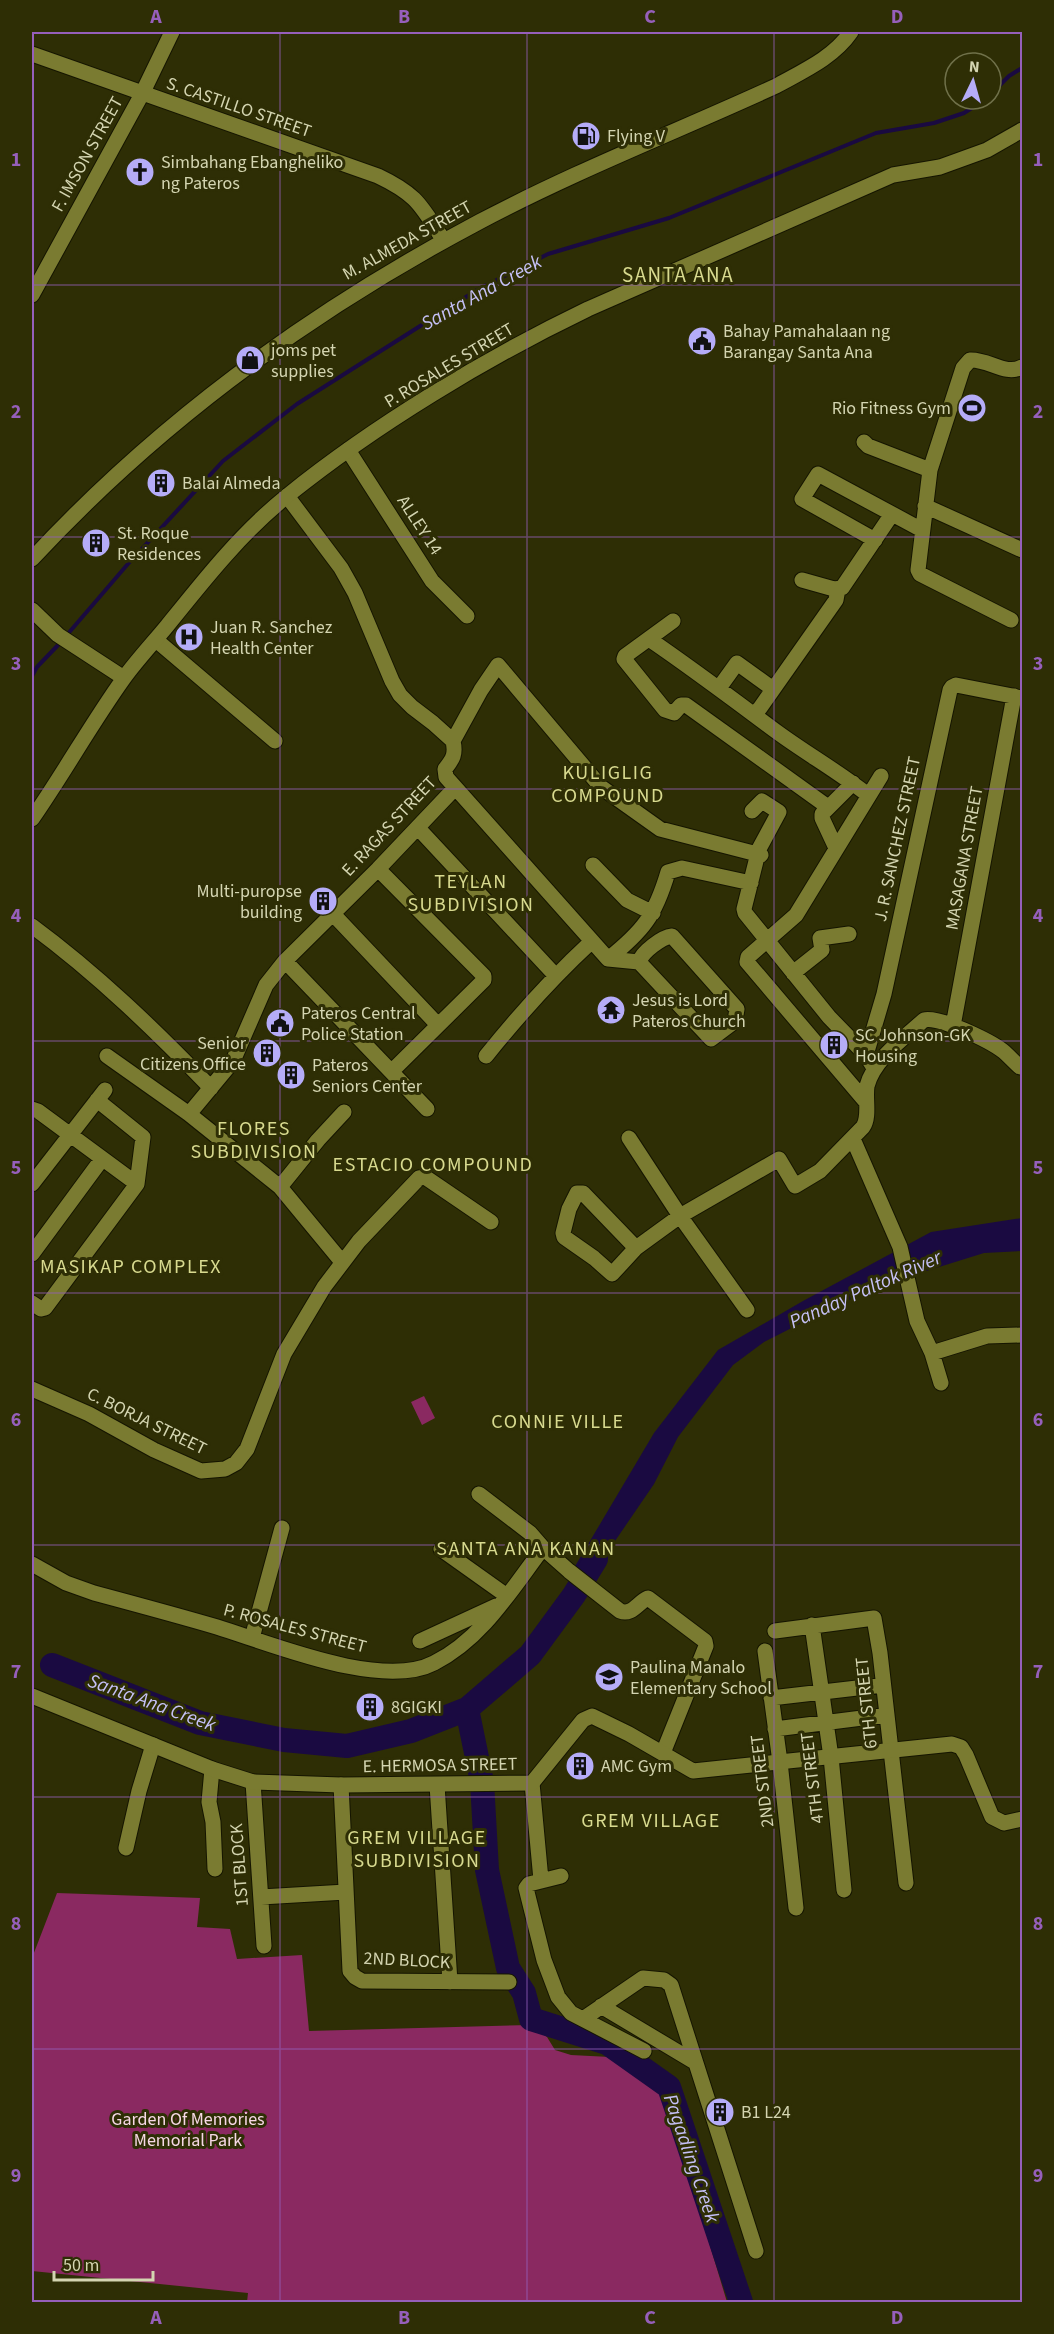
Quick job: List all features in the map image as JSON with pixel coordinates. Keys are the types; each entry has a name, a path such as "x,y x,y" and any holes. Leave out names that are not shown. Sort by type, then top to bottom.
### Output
{"street":[{"name":"F. IMSON STREET","path":"32,296 142,94 172,32"},
{"name":"M. ALMEDA STREET","path":"32,559 110,481 168,428 249,364 344,298 480,221 776,86 836,50 851,32"},
{"name":"S. CASTILLO STREET","path":"32,54 363,170 400,187 416,199 444,241"},
{"name":"P. ROSALES STREET","path":"32,819 124,678 227,553 286,496 348,450 432,396 550,327 893,175 940,167 987,150 1023,130"},
{"path":"1011,620 920,574 918,570 930,470 963,368 970,360 981,360 1006,370 1023,367"},
{"path":"864,442 868,446 930,470"},
{"name":"ALLEY 14","path":"348,450 432,580 467,616"},
{"path":"875,540 802,499 818,474 922,530"},
{"path":"286,496 341,568 355,593 400,695 453,741 481,690 498,665 601,787 660,829 759,854"},
{"path":"925,506 1023,550"},
{"path":"802,580 842,588 892,513"},
{"path":"754,714 836,600 838,589"},
{"path":"32,610 58,635 124,678"},
{"path":"673,621 624,659 664,710 674,713 681,705 689,707 828,807"},
{"path":"649,639 868,795"},
{"path":"156,640 275,741"},
{"path":"719,688 737,663 773,689"},
{"name":"J. R. SANCHEZ STREET","path":"870,1062 950,690 956,685 1018,697"},
{"name":"MASAGANA STREET","path":"953,1026 1018,697"},
{"name":"E. RAGAS STREET","path":"189,1114 233,1061 266,985 285,961 378,869 454,789 446,777 445,769 453,759 455,750 453,741"},
{"path":"866,1102 748,964 748,957 796,915 880,776"},
{"path":"836,848 822,818 828,807 853,783"},
{"path":"454,789 608,959 639,962 711,1039 735,1021 737,1009 672,936 668,935 661,940 640,957 639,962"},
{"path":"752,811 762,801 779,812 765,835 744,911 832,1021 870,1062"},
{"path":"418,828 555,975"},
{"path":"593,865 627,900 653,913"},
{"path":"608,959 633,940 653,913 668,872 682,868 751,883"},
{"path":"378,869 484,976 483,984 392,1071"},
{"path":"333,914 438,1025"},
{"path":"32,926 69,954 153,1028 211,1088"},
{"path":"793,973 822,950 820,938 849,934"},
{"path":"486,1056 555,975 591,942"},
{"path":"285,961 427,1109"},
{"path":"636,1248 583,1192 578,1193 569,1209 563,1233 566,1240 582,1249 612,1274 636,1248 680,1216 779,1159 795,1186 820,1171 854,1139 866,1124 870,1062 924,1020 930,1018 953,1026 1001,1049 1020,1067"},
{"path":"107,1056 189,1114 280,1187 342,1262"},
{"path":"32,1184 101,1095 143,1137 137,1184 45,1308 36,1306"},
{"path":"32,1109 38,1111 137,1184"},
{"path":"280,1187 344,1112"},
{"path":"629,1138 680,1216 747,1310"},
{"path":"854,1139 900,1247 918,1321 932,1353 941,1383"},
{"path":"32,1254 102,1159"},
{"name":"C. BORJA STREET","path":"32,1389 89,1414 154,1450 201,1471 225,1469 236,1463 247,1449 284,1354 342,1262 379,1219 423,1176 491,1222"},
{"path":"932,1353 987,1336 1023,1335"},
{"path":"479,1494 530,1533 569,1571 624,1613 630,1612 648,1598 706,1643 663,1753"},
{"path":"252,1638 282,1528"},
{"name":"P. ROSALES STREET","path":"32,1564 66,1584 338,1664 397,1672 415,1671 434,1664 458,1649 478,1632 543,1548"},
{"path":"420,1641 504,1600 441,1549"},
{"name":"6TH STREET","path":"775,1631 874,1618 879,1643 906,1884"},
{"name":"4TH STREET","path":"812,1625 831,1757 844,1890"},
{"name":"2ND STREET","path":"765,1651 796,1908"},
{"path":"771,1698 883,1685"},
{"name":"E. HERMOSA STREET","path":"32,1696 212,1769 253,1782 341,1785 532,1783 583,1720 588,1717 602,1720 693,1772 952,1744 961,1747 966,1755 992,1817 1004,1823 1023,1819"},
{"path":"775,1729 886,1715"},
{"path":"126,1848 139,1791 153,1745"},
{"path":"212,1769 209,1802 213,1822 215,1869"},
{"name":"1ST BLOCK","path":"253,1782 264,1946"},
{"path":"532,1783 541,1881"},
{"name":"2ND BLOCK","path":"341,1785 350,1971 355,1977 362,1981 509,1982"},
{"path":"437,1785 450,1982"},
{"path":"561,1876 529,1884 526,1892 544,1960 558,1997 571,2013 644,2051"},
{"path":"261,1897 346,1892"},
{"path":"583,2019 643,1978 664,1980 671,1985 693,2061 756,2251"},
{"path":"601,2006 693,2061"}],"green space":[{"path":"424,1396 435,1418 422,1425 411,1402"},
{"name":"Garden Of Memories Memorial Park","path":"57,1893 200,1898 197,1927 230,1929 237,1959 302,1955 309,2031 531,2025 547,2037 555,2050 571,2055 610,2057 630,2068 665,2097 727,2302 247,2302 248,2293 32,2271 32,1958"}],"water":[{"name":"Panday Paltok River","path":"1022,1218 1022,1251 984,1253 891,1282 839,1304 764,1342 733,1365 678,1437 654,1484 589,1579 574,1568 654,1433 718,1350 931,1232"}],"waterway":[{"name":"Santa Ana Creek","path":"1003,82 1022,68"},
{"name":"Santa Ana Creek","path":"66,636 127,565 223,461 297,404 477,290 548,254 669,218 876,133 934,123 967,111"},
{"name":"Santa Ana Creek","path":"32,676 37,667 61,642"},
{"name":"Santa Ana Creek","path":"52,1665 200,1723 284,1740 347,1746 411,1731 467,1709 530,1655 574,1595 596,1559"},
{"name":"Pagadling Creek","path":"467,1709 482,1782 487,1870 508,1968 524,1993 531,2019 607,2043 669,2087 741,2302"}],"place":[{"name":"Flying V","path":"586,136"},
{"name":"Simbahang Ebangheliko ng Pateros","path":"140,172"},
{"name":"Bahay Pamahalaan ng Barangay Santa Ana","path":"702,341"},
{"name":"joms pet supplies","path":"250,360"},
{"name":"Rio Fitness Gym","path":"972,408"},
{"name":"Balai Almeda","path":"161,483"},
{"name":"St. Roque Residences","path":"96,543"},
{"name":"Juan R. Sanchez Health Center","path":"189,637"},
{"name":"Multi-puropse building","path":"323,901"},
{"name":"Jesus is Lord Pateros Church","path":"611,1010"},
{"name":"Pateros Central Police Station","path":"280,1023"},
{"name":"SC Johnson-GK Housing","path":"834,1045"},
{"name":"Senior Citizens Office","path":"267,1053"},
{"name":"Pateros Seniors Center","path":"291,1075"},
{"name":"Paulina Manalo Elementary School","path":"609,1677"},
{"name":"8GIGKI","path":"370,1707"},
{"name":"AMC Gym","path":"580,1766"},
{"name":"B1 L24","path":"720,2112"}],"district":[{"name":"SANTA ANA","path":"678,275"},
{"name":"KULIGLIG COMPOUND","path":"608,784"},
{"name":"TEYLAN SUBDIVISION","path":"471,892"},
{"name":"FLORES SUBDIVISION","path":"254,1140"},
{"name":"ESTACIO COMPOUND","path":"433,1164"},
{"name":"MASIKAP COMPLEX","path":"131,1266"},
{"name":"CONNIE VILLE","path":"558,1421"},
{"name":"SANTA ANA KANAN","path":"526,1548"},
{"name":"GREM VILLAGE","path":"651,1820"},
{"name":"GREM VILLAGE SUBDIVISION","path":"417,1848"}]}
